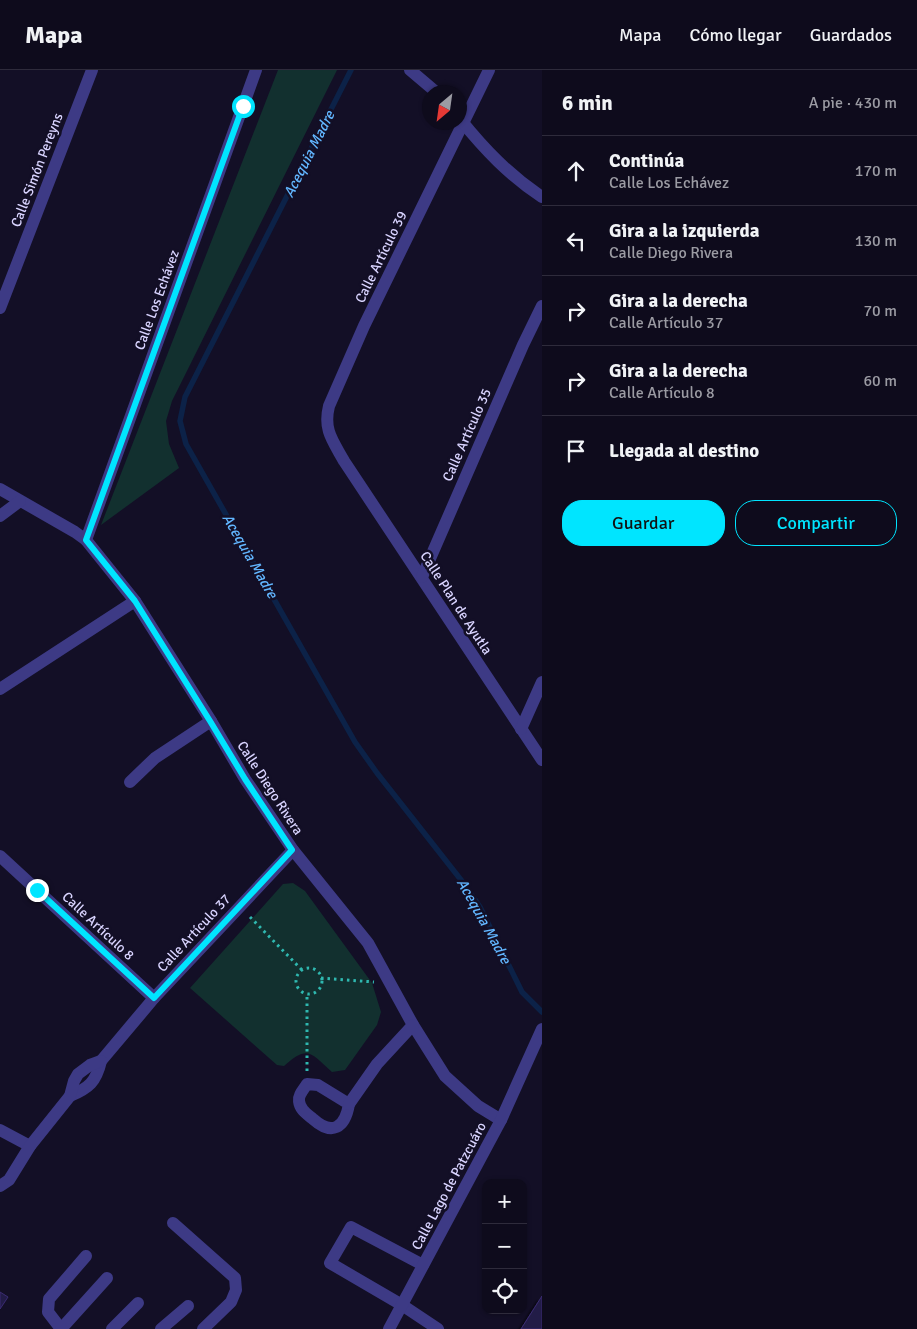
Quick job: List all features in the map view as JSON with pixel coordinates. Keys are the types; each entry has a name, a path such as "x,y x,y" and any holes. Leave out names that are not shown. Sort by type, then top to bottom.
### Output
{"street":[{"name":"Calle Simón Pereyns","path":"0,308 92,70"},
{"name":"Calle Los Echávez","path":"86,540 256,70"},
{"path":"410,70 428,85"},
{"name":"Calle Artículo 39","path":"467,112 489,70"},
{"path":"467,128 492,156 518,181 542,197"},
{"name":"Calle Artículo 39","path":"344,461 327,429 326,418 329,406 364,326 458,130"},
{"name":"Calle Artículo 35","path":"422,577 523,345 542,306"},
{"name":"Calle Plan de Ayutla","path":"344,461 542,760"},
{"name":"Calle Diego Rivera","path":"0,489 76,532 86,540 135,601 245,779 292,850 368,943 413,1026 445,1076 478,1106 501,1120"},
{"path":"0,516 20,501"},
{"path":"0,689 135,601"},
{"path":"521,729 542,682"},
{"path":"130,782 155,758 210,721"},
{"name":"Calle Artículo 37","path":"5,1183 30,1146 70,1096 89,1086 98,1073 101,1061 154,998 292,850"},
{"name":"Calle Artículo 8","path":"0,856 154,998"},
{"path":"349,1104 318,1085 307,1084 301,1092 299,1100 303,1111 321,1126 335,1128 343,1124 347,1116 349,1104 377,1064 413,1026"},
{"name":"Calle Lago de Patzcuáro","path":"389,1329 501,1120 542,1029"},
{"path":"0,1130 30,1146"},
{"path":"173,1223 235,1278 236,1290 231,1302 202,1329"},
{"path":"424,1265 351,1227 330,1262 438,1329"},
{"path":"86,1256 49,1299 48,1312 61,1329 107,1278"},
{"path":"112,1329 138,1303"},
{"path":"161,1329 188,1306"}],"path":[{"path":"239,906 302,970"},
{"path":"307,968 319,973 321,978 319,988 312,993 303,992 297,986 296,977 302,970 307,968"},
{"path":"321,978 372,983 385,975"},
{"path":"307,1084 308,994"}],"green space":[{"path":"278,70 337,70 172,401 166,421 169,444 179,468 101,525"},
{"path":"293,883 305,891 372,983 381,1012 377,1025 345,1070 332,1072 314,1056 304,1053 292,1059 284,1066 277,1065 190,988 283,884"}],"building":[{"path":"0,1292 8,1297 0,1309"},
{"path":"542,1296 542,1329 521,1329"}],"waterway":[{"name":"Acequia Madre","path":"351,70 185,397 180,421 186,444 355,742 465,885 480,907 522,992 542,1012"}],"route":[{"path":"37,890 154,998 292,850 245,779 135,601 86,540 243,106"}]}
